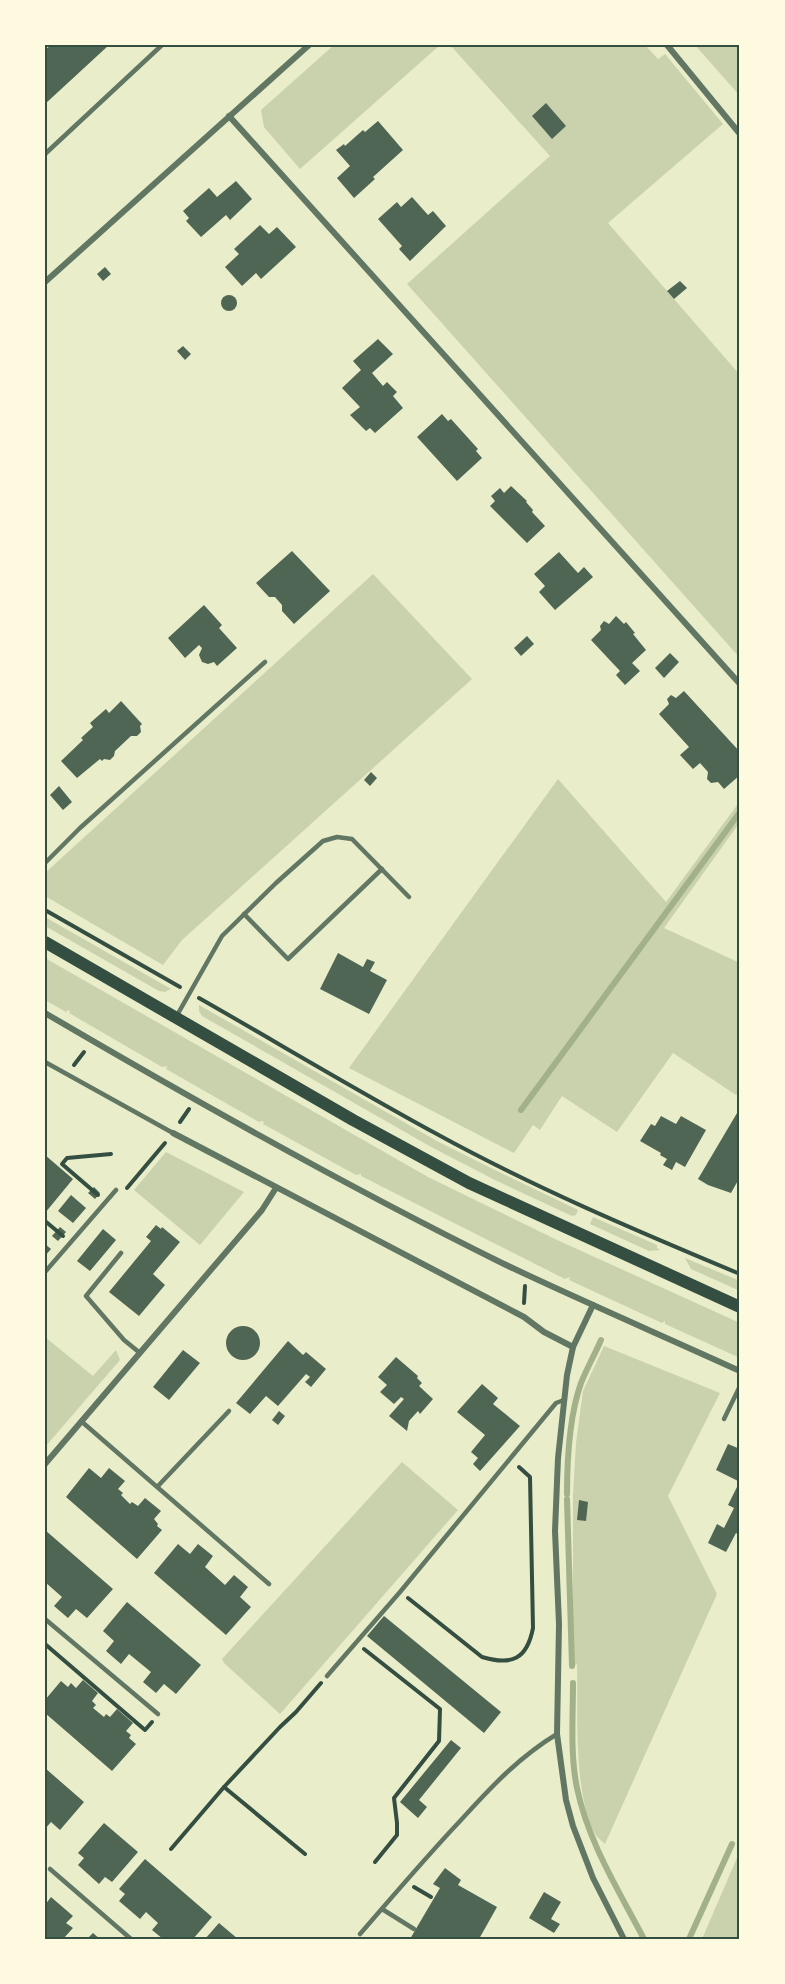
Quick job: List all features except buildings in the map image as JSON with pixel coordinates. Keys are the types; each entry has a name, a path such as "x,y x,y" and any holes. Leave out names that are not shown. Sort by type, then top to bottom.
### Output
{"main road":[{"path":"45,942 354,1120 469,1182 520,1208 740,1307"}],"street":[{"path":"45,282 309,45"},
{"path":"667,45 740,134"},
{"path":"229,116 740,684"},
{"path":"45,1013 195,1099 411,1216 525,1273 740,1371"},
{"path":"173,1133 524,1317 553,1337 573,1347"},
{"path":"45,1464 262,1210 276,1188"},
{"path":"593,1305 573,1347 564,1400 558,1458 555,1531 559,1624 557,1734 566,1800 573,1826 593,1878 624,1939"}],"lane":[{"path":"45,154 162,45"},
{"path":"45,863 80,828 265,662"},
{"path":"176,1017 222,936 323,841 338,837 352,839 409,897"},
{"path":"244,914 288,959 382,869"},
{"path":"45,1062 173,1133"},
{"path":"45,1272 116,1190"},
{"path":"121,1253 86,1296 124,1340 140,1353"},
{"path":"724,1419 740,1386"},
{"path":"327,1676 400,1592 556,1403 564,1400"},
{"path":"158,1486 229,1410"},
{"path":"81,1421 269,1584"},
{"path":"45,1619 158,1714"},
{"path":"360,1934 504,1773 535,1747 557,1734"},
{"path":"50,1869 130,1939"},
{"path":"382,1909 414,1929"}],"path":[{"path":"45,910 436,1134 508,1171 677,1248 740,1274"},
{"path":"67,1075 91,1040"},
{"path":"116,1190 125,1190 173,1133 195,1099"},
{"path":"105,1201 62,1164 67,1158 111,1154"},
{"path":"45,1221 70,1242"},
{"path":"524,1317 525,1273"},
{"path":"400,1592 482,1657 507,1662 516,1659 524,1652 531,1641 533,1628 530,1477 510,1458"},
{"path":"357,1642 440,1708 439,1741 393,1798 397,1835 375,1862"},
{"path":"45,1644 145,1730"},
{"path":"171,1849 224,1787 297,1712 327,1676"},
{"path":"224,1787 305,1854"}],"green space":[{"path":"334,45 440,45 300,169 264,127 261,110"},
{"path":"450,45 645,45 658,59 665,54 723,124 608,223 740,375 740,658 407,284 550,156"},
{"path":"695,45 740,45 740,96"},
{"path":"373,574 472,679 182,940 163,965 45,896 45,873"},
{"path":"558,779 666,902 740,801 740,822 664,928 740,963 740,1089 736,1095 673,1053 617,1132 562,1096 540,1130 533,1125 514,1153 349,1068"},
{"path":"45,917 171,989 165,992 159,991 45,926"},
{"path":"45,958 428,1177 555,1239 740,1323 740,1358 665,1324 665,1321 662,1323 569,1280 570,1277 565,1279 361,1174 356,1175 166,1069 167,1066 162,1067 69,1013 70,1011 66,1012 45,1000"},
{"path":"199,1005 437,1141 578,1210 576,1215 572,1216 497,1181 433,1148 202,1016"},
{"path":"166,1152 244,1192 200,1245 134,1190"},
{"path":"593,1217 657,1245 660,1250 649,1251 590,1224"},
{"path":"685,1258 740,1281 740,1291 691,1269"},
{"path":"45,1337 93,1376 116,1350 120,1360 45,1447"},
{"path":"604,1346 720,1393 668,1496 717,1594 605,1844 595,1834 583,1797 578,1751 577,1664 573,1667 573,1496 576,1443 583,1391"},
{"path":"402,1462 458,1510 280,1714 222,1659"},
{"path":"740,1851 740,1939 702,1939"}],"waterway":[{"path":"521,1110 740,812"},
{"path":"567,1494 568,1452 577,1396 601,1340"},
{"path":"567,1499 572,1666"},
{"path":"573,1683 573,1762 582,1808 596,1847 644,1939"},
{"path":"689,1939 732,1844"}]}
